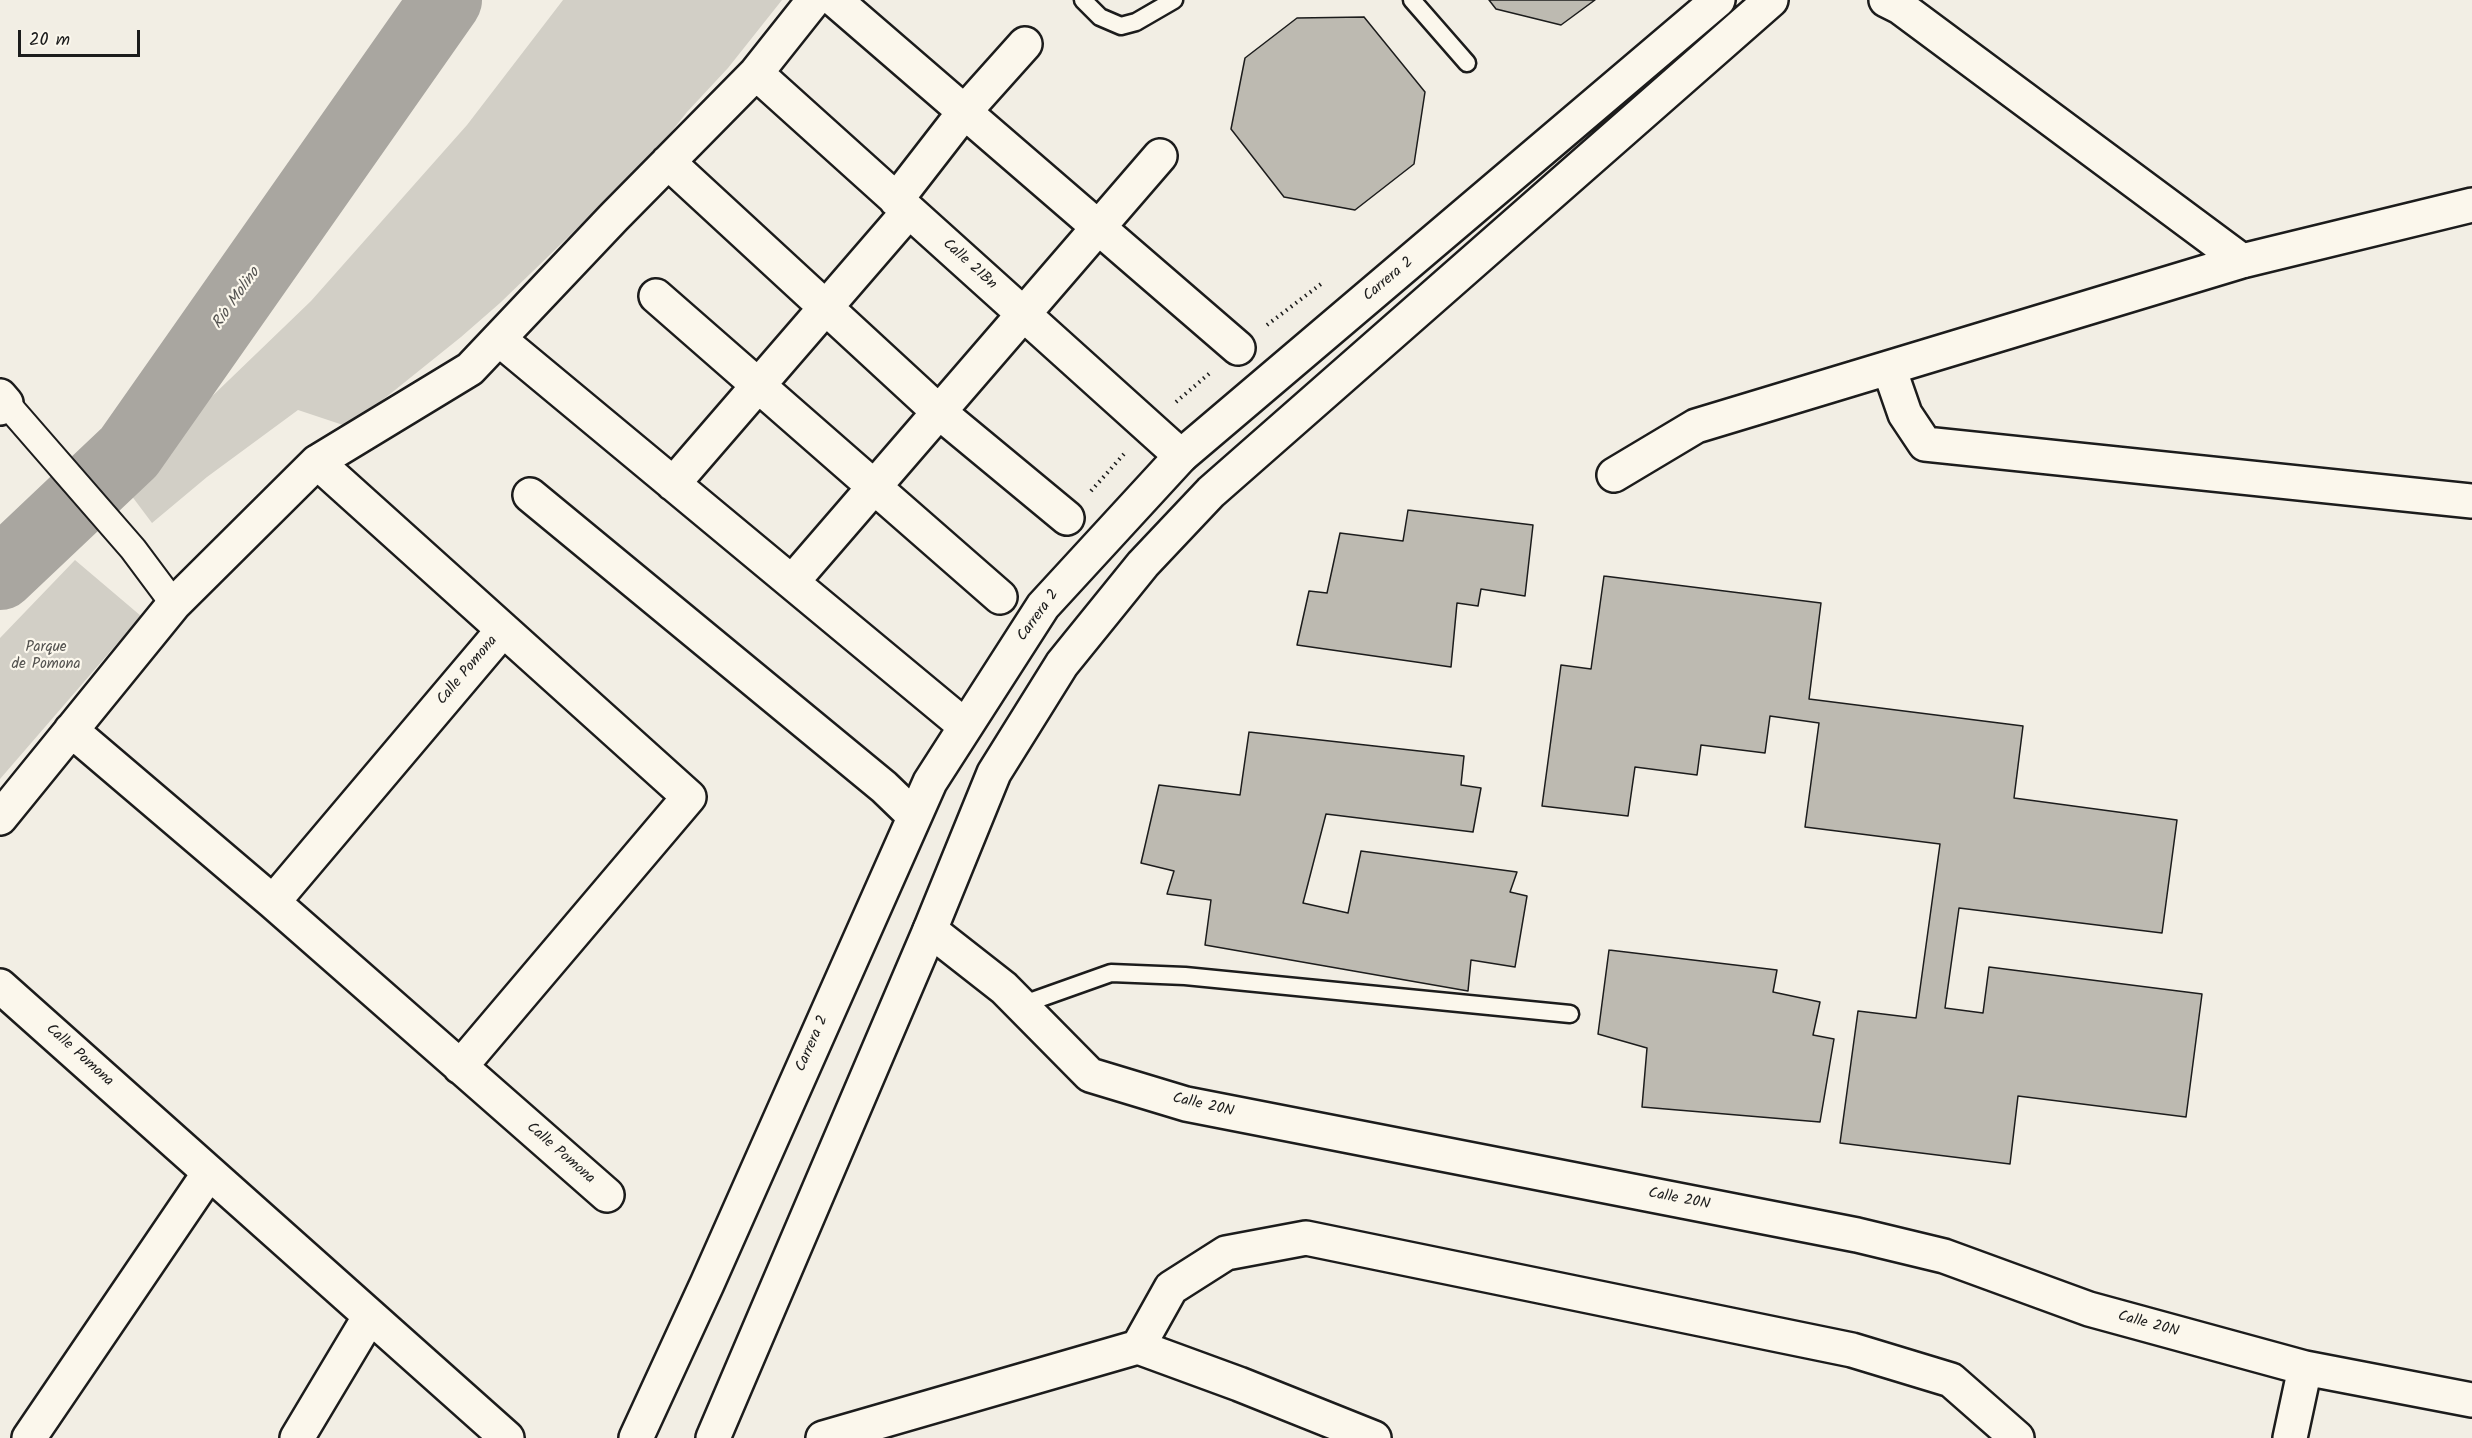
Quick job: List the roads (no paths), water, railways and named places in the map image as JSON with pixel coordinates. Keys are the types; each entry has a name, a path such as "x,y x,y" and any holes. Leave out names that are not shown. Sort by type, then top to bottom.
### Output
{"street":[{"path":"0,818 174,604 317,462 470,369 756,73 814,0"},
{"path":"835,0 1238,348"},
{"name":"Carrera 2","path":"636,1438 707,1284 930,782 1043,606 1181,456 1718,0"},
{"path":"713,1438 930,930 994,773 1062,664 1143,564 1211,492 1771,0"},
{"path":"1894,2 2242,261"},
{"path":"673,484 825,307 903,205 965,111 1025,44"},
{"name":"Calle 21Bn","path":"756,73 1181,456"},
{"path":"792,582 1160,156"},
{"path":"668,162 939,412 1067,518"},
{"path":"1614,475 1696,426 2242,261 2472,205"},
{"path":"656,296 1000,597"},
{"path":"499,339 965,726"},
{"path":"1889,368 1905,414 1925,444 2472,501"},
{"path":"2,402 132,549 174,604"},
{"name":"Calle Pomona","path":"317,462 503,630 273,902 607,1195"},
{"path":"531,495 884,787 914,816"},
{"path":"460,1067 689,797 503,630"},
{"path":"71,730 273,902"},
{"name":"Calle 20N","path":"930,930 1004,988 1090,1075 1186,1104 1868,1237 1944,1256 2089,1309 2305,1368 2472,1400"},
{"name":"Calle Pomona","path":"3,994 209,1173 507,1438"},
{"path":"29,1438 209,1173"},
{"path":"1138,1347 1171,1288 1226,1253 1306,1238 1852,1350 1951,1380 2017,1438"},
{"path":"297,1438 370,1316"},
{"path":"823,1438 1138,1347 1239,1384 1374,1438"},
{"path":"2289,1438 2305,1368"}],"lane":[{"path":"1083,0 1100,17 1120,26 1136,22 1174,0"},
{"path":"1412,0 1467,63"},
{"path":"1021,1005 1111,973 1185,976 1570,1014"}],"waterway":[{"name":"Río Molino","path":"0,574 129,452 446,0"}],"park label":[{"name":"Parque de Pomona","path":"46,656"}]}
